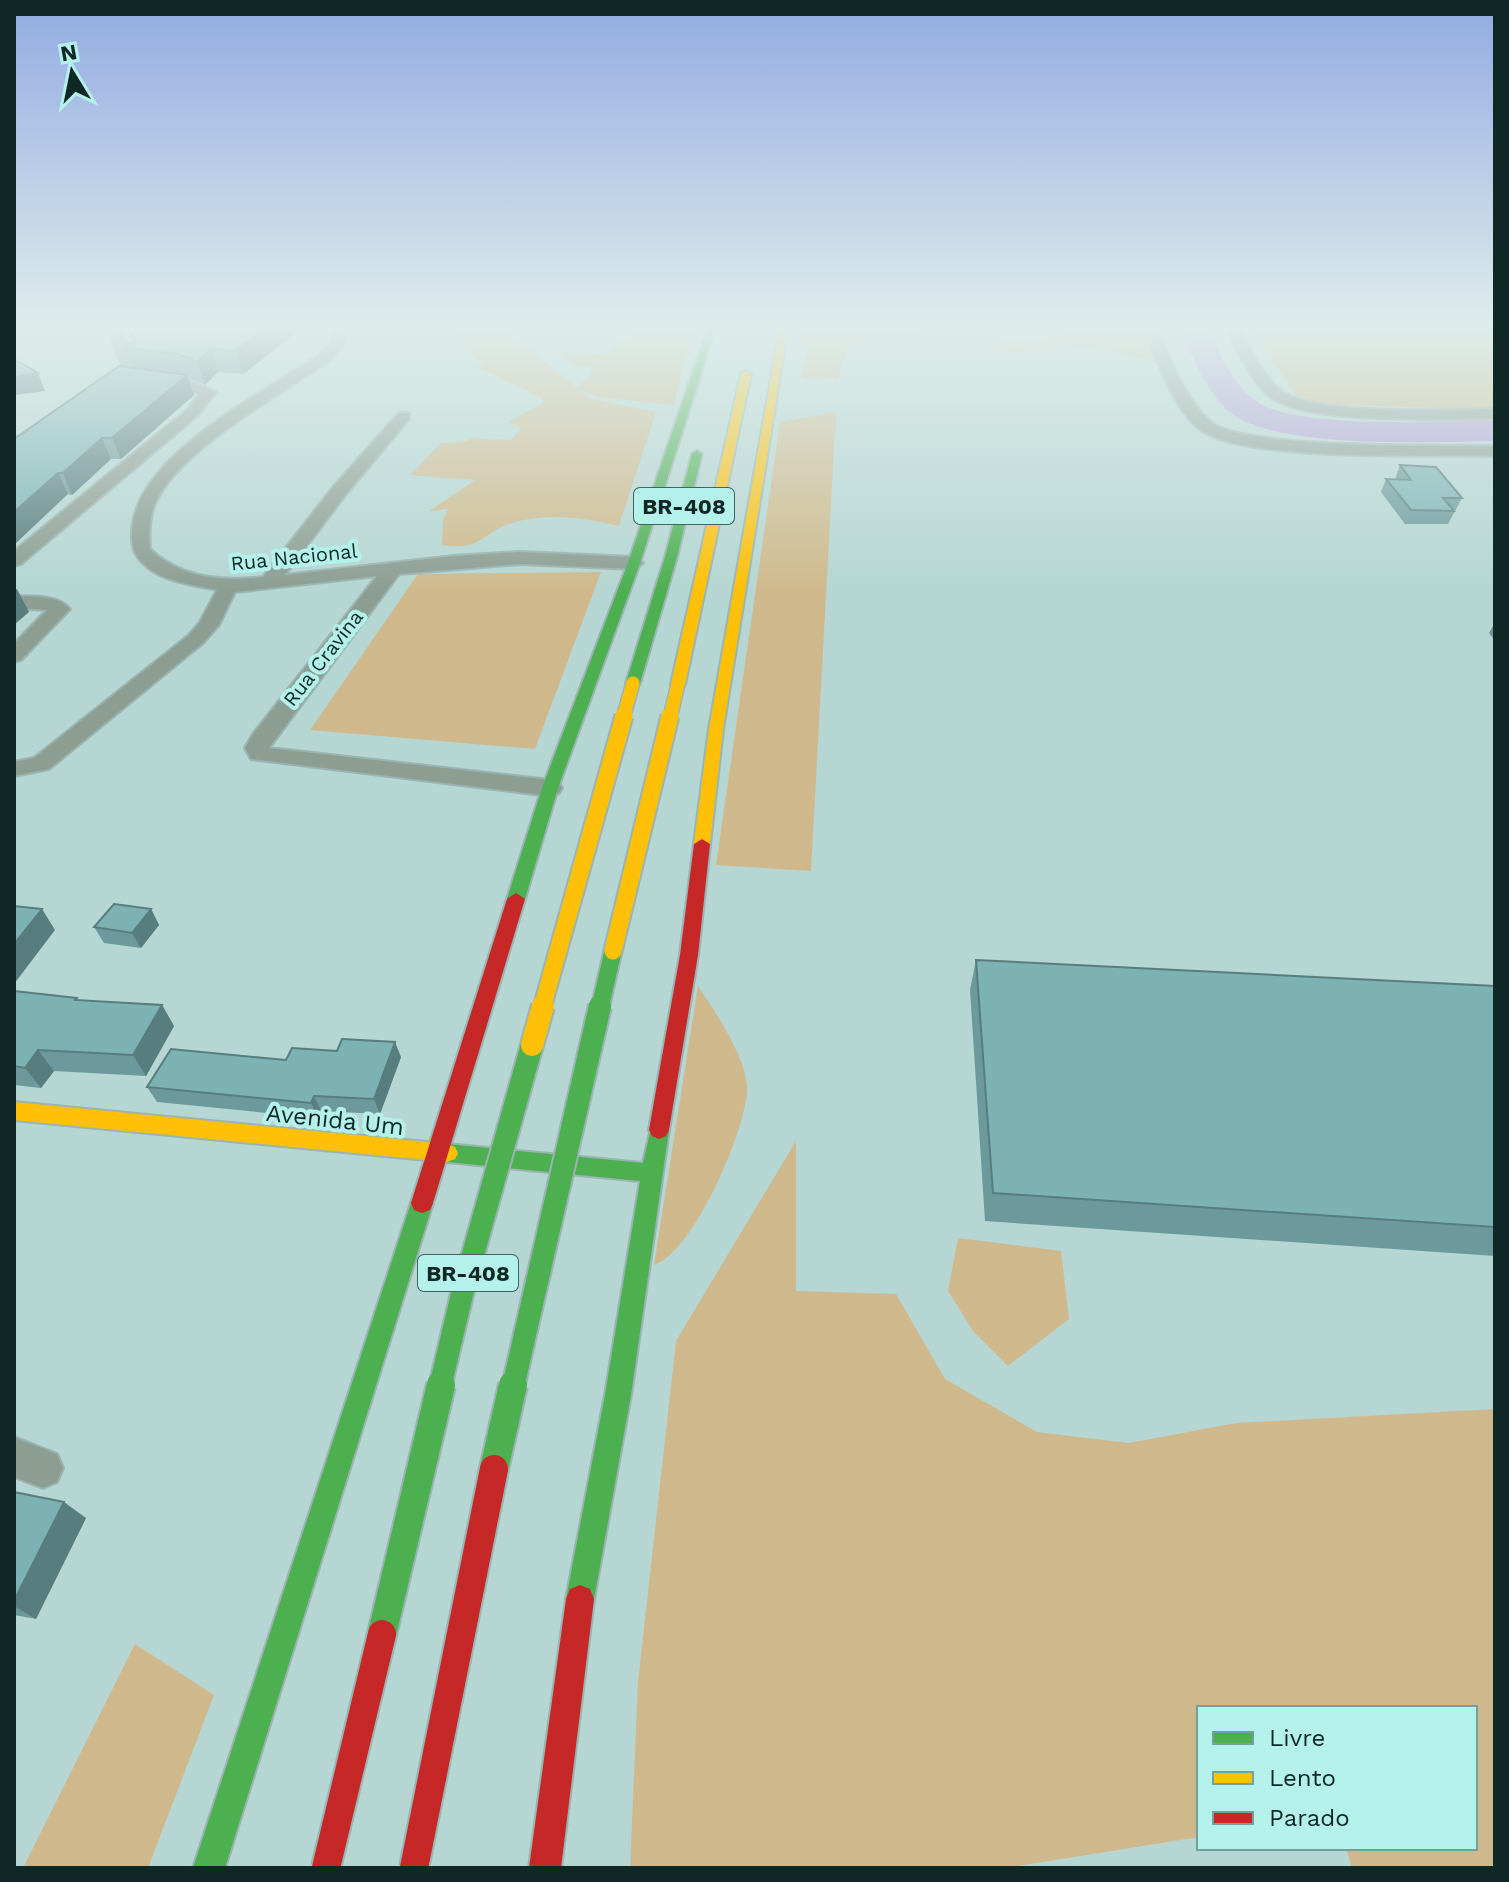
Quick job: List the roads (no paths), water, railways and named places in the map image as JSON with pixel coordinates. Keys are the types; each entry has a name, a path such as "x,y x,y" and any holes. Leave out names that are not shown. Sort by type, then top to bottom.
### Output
{"main road":[{"path":"209,1868 438,1154 550,788 634,563 683,415"},
{"name":"BR-408","path":"414,1868 449,1676 572,1117 678,684 737,415"},
{"path":"545,1868 579,1606 618,1395 651,1173 689,955 719,713 770,415"},
{"name":"BR-408","path":"326,1868 463,1290 671,557 702,435"},
{"name":"Avenida Um","path":"14,1111 651,1173"}],"street":[{"path":"14,560 190,415"},
{"name":"Rua Nacional","path":"241,415 214,433 159,482 148,499 140,523 141,550 156,565 187,578 228,587 520,558 634,563"},
{"path":"1195,415 1214,433 1267,444 1495,451"},
{"path":"270,581 340,490 404,416"},
{"name":"Rua Cravina","path":"392,570 261,739 257,748 259,754 550,788"},
{"path":"14,769 33,768 62,749 196,639 209,625 228,587"},
{"path":"14,602 55,605 60,609 14,656"}],"waterway":[{"path":"1258,415 1293,424 1327,428 1495,431"}]}
